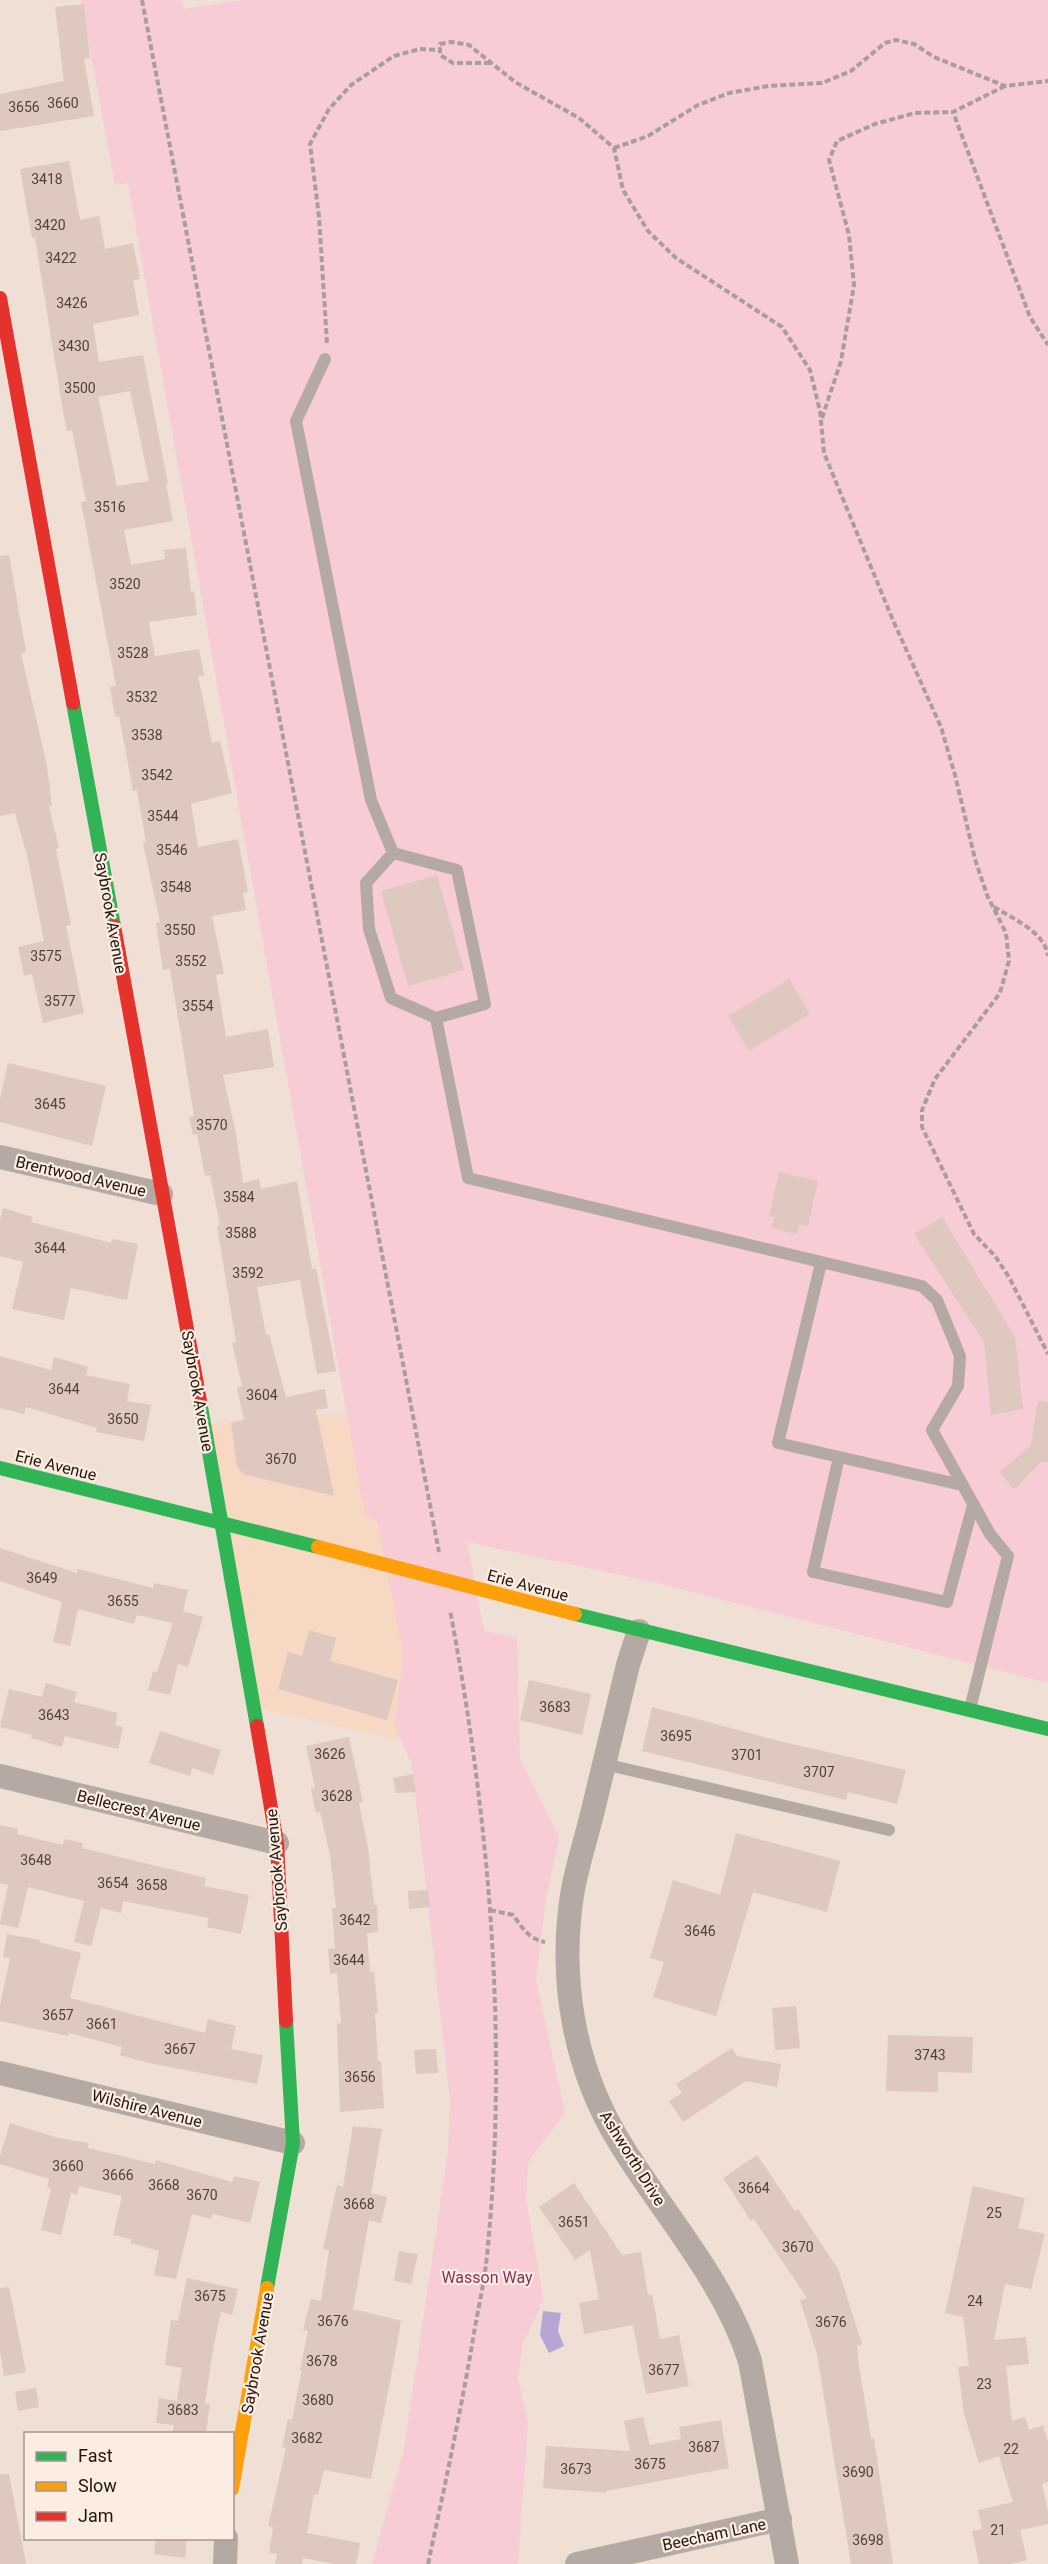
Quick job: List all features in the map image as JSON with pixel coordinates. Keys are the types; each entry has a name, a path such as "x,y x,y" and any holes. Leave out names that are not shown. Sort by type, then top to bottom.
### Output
{"street":[{"name":"Saybrook Avenue","path":"0,298 5,356 221,1521 277,1843 293,2143 234,2478"},
{"name":"Brentwood Avenue","path":"0,1157 161,1194"},
{"name":"Erie Avenue","path":"0,1468 221,1521 639,1631 1048,1729"},
{"name":"Ashworth Drive","path":"639,1631 628,1665 573,1892 567,1932 567,1973 571,2013 580,2052 593,2091 611,2127 725,2300 741,2334 750,2361 787,2564"},
{"name":"Bellecrest Avenue","path":"0,1776 277,1843"},
{"name":"Wilshire Avenue","path":"0,2073 293,2143"},
{"name":"Beecham Lane","path":"577,2564 780,2519"},
{"path":"225,2564 226,2540"}],"lane":[{"path":"325,359 296,421 371,800 393,853"},
{"path":"393,853 457,870 485,1004 435,1018 391,998 369,928 366,883 393,853"},
{"path":"435,1018 468,1178 921,1286 937,1300 960,1356 958,1386 932,1430 990,1534 1008,1556 970,1711"},
{"path":"821,1263 778,1443 962,1485"},
{"path":"839,1457 813,1572 947,1602 974,1505"},
{"path":"604,1764 889,1830"}],"path":[{"path":"142,0 440,1557"},
{"path":"614,148 648,136 698,105 729,93 768,86 822,83 851,71 885,43 896,40 914,44 934,57 1005,86"},
{"path":"490,63 453,63 440,55 440,44 451,42 469,45 515,82 579,118 614,148 623,190 648,231 676,258 782,327 810,370 824,453 892,618 941,727 975,859 1006,933 1009,961 1000,993 934,1079 922,1110 922,1127 974,1234 995,1256 1010,1277 1048,1354"},
{"path":"325,359 327,342 319,217 310,144 329,109 351,85 394,56 420,49 440,50"},
{"path":"820,422 842,361 854,285 849,235 829,160 837,141 875,124 915,113 953,112 1005,86 1048,81"},
{"path":"953,112 1030,317 1048,345"},
{"path":"993,906 1030,929 1047,950 1048,956"},
{"path":"428,2564 462,2404 488,2247 497,2109 490,1910 475,1770 449,1602"},
{"path":"490,1910 513,1915 528,1936 535,1940 545,1941"}],"shaded area":[{"path":"278,1414 347,1415 366,1516 377,1520 421,1745 254,1707 204,1425"},
{"path":"543,2311 561,2313 558,2331 564,2346 549,2353 540,2335"}],"green space":[{"name":"Wasson Way","path":"81,0 182,0 184,9 244,0 1048,0 1048,1683 657,1583 467,1542 484,1631 517,1638 520,1759 559,1837 545,1904 536,1980 565,2113 528,2162 526,2198 544,2303 538,2305 540,2308 523,2343 518,2379 528,2423 518,2564 372,2564 404,2449 448,2152 450,2099 412,1765 395,1726 403,1653 377,1521 366,1516 360,1488 128,183 115,185"}],"building":[{"path":"84,4 90,58 84,59 94,116 0,131 0,94 64,81 55,7"},
{"path":"69,161 80,220 99,216 105,249 133,243 140,279 133,280 139,315 93,324 99,362 143,355 173,521 124,530 131,565 165,559 164,550 186,548 191,592 194,591 197,615 149,622 155,656 199,649 204,675 198,676 212,743 220,741 232,793 191,804 198,847 238,839 248,892 243,893 246,910 212,916 224,974 216,975 226,1037 268,1029 274,1067 223,1075 236,1134 243,1183 259,1179 261,1189 297,1181 312,1269 316,1268 336,1371 317,1374 300,1280 257,1287 266,1335 269,1334 286,1397 325,1389 328,1408 316,1410 334,1496 243,1474 237,1466 231,1423 244,1420 237,1388 242,1386 232,1343 236,1342 217,1226 220,1225 210,1175 205,1176 197,1134 193,1135 189,1117 194,1116 170,969 163,970 156,923 160,922 143,843 146,842 137,790 133,791 119,716 115,717 110,687 116,686 81,502 86,501 72,430 67,431 63,412 35,238 32,238 20,169","holes":["130,391 149,481 117,486 98,397"]},
{"path":"9,555 26,652 21,653 47,766 52,806 49,807 59,848 56,849 71,925 66,926 84,1013 43,1023 32,974 24,976 18,947 44,941 27,855 15,813 0,816 0,556"},
{"path":"437,875 464,970 408,986 381,891"},
{"path":"789,979 810,1014 749,1051 728,1016"},
{"path":"8,1063 106,1086 92,1146 0,1122 0,1099"},
{"path":"779,1172 818,1181 808,1226 799,1224 797,1234 772,1228 774,1217 769,1216"},
{"path":"3,1208 33,1217 31,1222 111,1243 112,1239 138,1244 127,1300 71,1288 64,1320 12,1309 23,1262 0,1256 0,1220"},
{"path":"942,1217 1015,1337 1023,1409 991,1415 984,1342 914,1234"},
{"path":"0,1356 51,1370 54,1357 88,1367 86,1375 130,1384 127,1401 151,1405 144,1441 96,1432 97,1428 26,1407 24,1414 0,1408"},
{"path":"1038,1401 1048,1402 1048,1462 1041,1462 1014,1490 1000,1472 1031,1445"},
{"path":"0,1548 77,1573 78,1569 153,1588 154,1583 188,1590 183,1611 203,1617 188,1667 178,1664 170,1695 148,1690 153,1671 157,1672 173,1623 137,1615 134,1624 78,1609 70,1646 53,1642 62,1602 0,1581"},
{"path":"309,1630 336,1638 330,1661 398,1680 387,1720 278,1689 288,1652 302,1656"},
{"path":"529,1680 591,1694 582,1735 520,1720"},
{"path":"46,1683 77,1692 74,1702 118,1713 115,1725 123,1727 118,1749 65,1736 62,1747 31,1738 32,1735 0,1727 9,1689 42,1697"},
{"path":"652,1707 783,1742 906,1770 897,1804 848,1792 846,1800 642,1751"},
{"path":"160,1731 221,1750 213,1775 192,1768 190,1776 149,1763"},
{"path":"349,1737 363,1802 359,1803 368,1847 374,1905 377,1905 378,1932 367,1933 370,1972 374,1972 378,2013 375,2013 378,2061 381,2061 384,2108 340,2112 337,2024 341,2023 337,1973 330,1974 328,1949 335,1948 332,1908 336,1908 330,1855 320,1812 316,1813 311,1789 315,1788 306,1746"},
{"path":"413,1774 416,1792 396,1793 393,1778"},
{"path":"0,1825 18,1829 17,1834 63,1845 64,1839 83,1843 82,1848 206,1878 204,1886 249,1895 241,1934 207,1927 209,1918 123,1901 121,1913 101,1908 91,1946 74,1942 84,1901 28,1887 18,1928 0,1924 8,1885 0,1883"},
{"path":"736,1833 840,1861 827,1912 753,1892 716,2016 653,1997 664,1962 650,1958 673,1880 720,1895"},
{"path":"428,1890 430,1907 409,1909 408,1891"},
{"path":"7,1934 40,1940 39,1942 81,1953 70,1998 205,2033 208,2019 236,2026 231,2049 263,2055 257,2084 149,2063 120,2055 122,2047 69,2033 68,2036 0,2021 0,2006 10,1958 3,1957"},
{"path":"796,2006 800,2048 775,2050 772,2008"},
{"path":"888,2035 973,2037 972,2073 938,2072 938,2092 886,2091"},
{"path":"732,2048 737,2056 781,2064 777,2087 746,2081 683,2122 669,2101 682,2093 676,2084"},
{"path":"436,2049 438,2073 416,2074 414,2050"},
{"path":"10,2123 58,2138 89,2143 88,2148 155,2164 156,2160 232,2182 234,2176 260,2182 250,2223 213,2214 211,2219 192,2214 176,2279 154,2275 159,2251 131,2243 131,2239 113,2235 122,2196 79,2186 77,2195 71,2193 61,2235 41,2230 51,2189 47,2188 49,2179 0,2164 0,2156"},
{"path":"353,2126 382,2129 371,2193 387,2197 381,2223 369,2220 353,2309 401,2321 394,2361 371,2479 324,2470 318,2495 314,2494 307,2533 360,2543 356,2564 334,2564 303,2558 302,2564 275,2564 277,2554 269,2553 273,2527 268,2526 286,2448 282,2447 288,2419 292,2420 302,2370 300,2370 308,2331 303,2330 311,2299 321,2301 329,2250 323,2249 337,2185 343,2187"},
{"path":"757,2155 795,2211 798,2209 838,2269 862,2344 857,2346 859,2366 871,2439 874,2438 893,2564 851,2564 817,2354 800,2300 807,2298 754,2219 751,2221 723,2178"},
{"path":"574,2183 622,2255 641,2252 648,2295 652,2294 660,2339 679,2335 689,2386 646,2394 633,2325 584,2334 579,2303 599,2299 590,2250 575,2260 539,2207"},
{"path":"973,2186 1025,2198 1018,2228 1045,2234 1031,2289 1005,2284 994,2340 1026,2337 1029,2364 1006,2366 1012,2421 1025,2417 1029,2430 1043,2425 1048,2442 1048,2482 1042,2484 1048,2511 1048,2524 1020,2530 1027,2560 1010,2564 979,2564 972,2531 982,2529 978,2510 1013,2502 999,2456 979,2463 964,2414 958,2367 969,2366 963,2317 945,2313"},
{"path":"399,2251 418,2254 411,2284 394,2281"},
{"path":"187,2278 238,2289 232,2315 221,2312 205,2403 210,2404 206,2432 173,2432 174,2425 156,2423 159,2398 177,2401 182,2368 165,2365 171,2320 178,2321"},
{"path":"9,2287 26,2372 4,2376 0,2350 0,2288"},
{"path":"36,2388 39,2407 18,2411 15,2392"},
{"path":"643,2417 650,2445 681,2439 679,2427 721,2420 729,2468 606,2491 606,2493 543,2488 546,2446 630,2451 624,2421"},
{"path":"0,2474 9,2474 26,2564 0,2564"},
{"path":"156,2540 187,2540 185,2558 154,2554"}],"traffic: fast":[{"path":"73,703 114,926"},
{"path":"200,1401 257,1726"},
{"path":"0,1468 318,1547"},
{"path":"575,1614 1048,1729"},
{"path":"267,2288 293,2143 286,2021"}],"traffic: slow":[{"path":"318,1547 575,1614"},
{"path":"234,2478 267,2288"}],"traffic: jam":[{"path":"0,298 73,703"},
{"path":"114,926 200,1401"},
{"path":"257,1726 277,1843 286,2021"}]}
